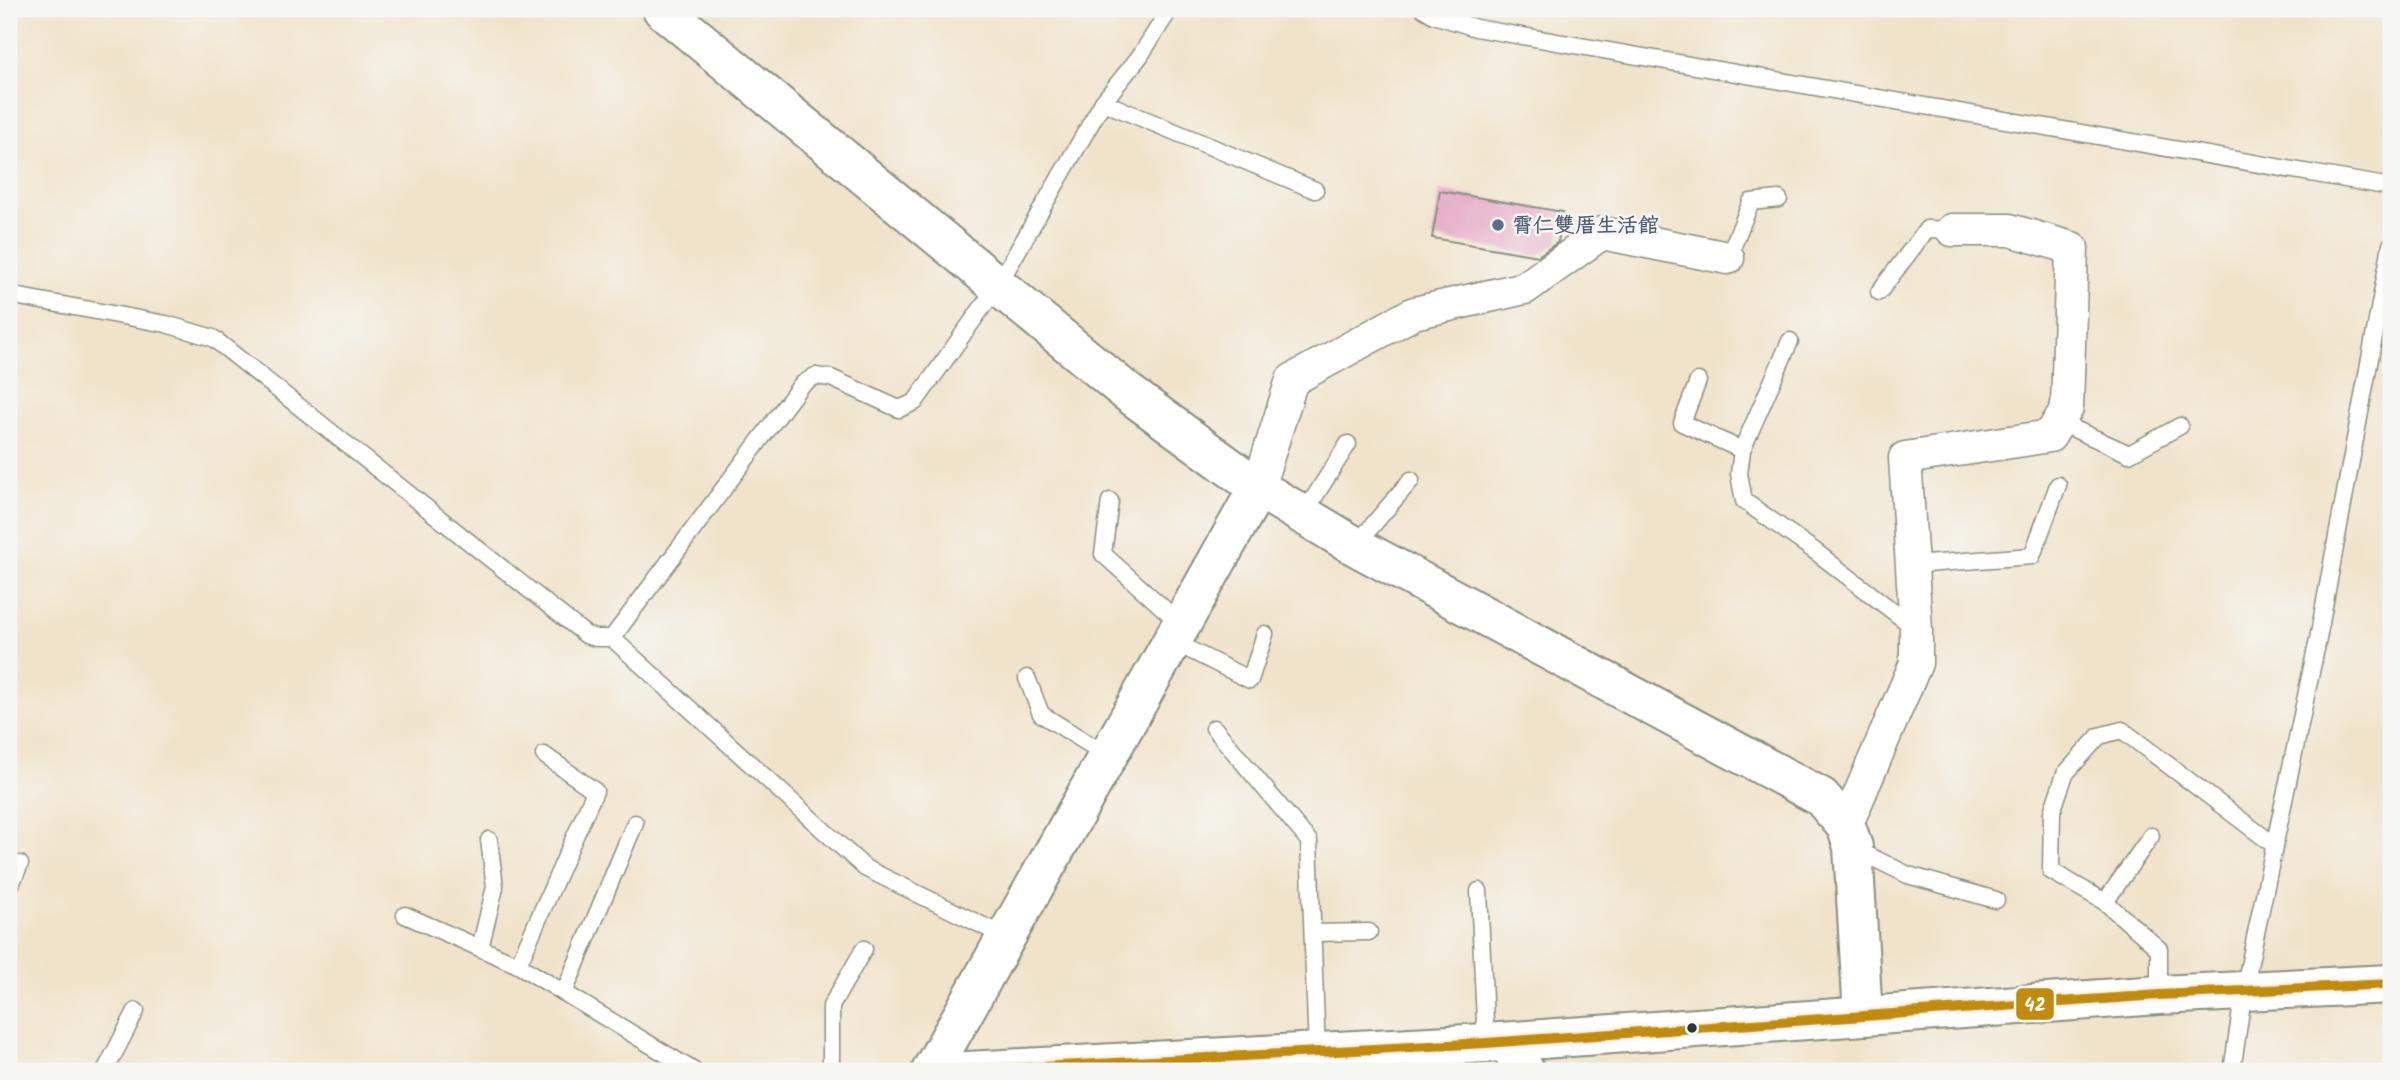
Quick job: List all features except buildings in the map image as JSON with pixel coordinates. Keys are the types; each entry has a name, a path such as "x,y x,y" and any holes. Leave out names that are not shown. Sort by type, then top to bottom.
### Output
{"street":[{"path":"663,9 1127,392 1258,488 1355,546 1821,797 1850,837"},
{"path":"1863,1016 1850,837 1916,663 1905,458 2050,436 2067,408 2073,248 2010,230 1952,230"},
{"path":"931,1071 1258,488 1292,380 1414,313 1525,288 1602,233 1728,258"},
{"path":"967,1071 1506,1052 1863,1016 2160,995 2391,984"}],"lane":[{"path":"612,638 801,385 815,376 831,378 899,409 915,402 998,285 1103,102 1140,56 1170,9"},
{"path":"1424,9 1434,15 1476,28 2391,187"},
{"path":"1103,102 1315,190"},
{"path":"1728,258 1751,202 1779,199"},
{"path":"1879,292 1927,229 1952,230"},
{"path":"2232,1071 2244,990 2318,639 2391,245"},
{"path":"9,295 166,324 213,338 586,635 612,638 865,867 1006,937"},
{"path":"1790,341 1742,450 1739,474 1744,501 1916,629"},
{"path":"1698,381 1682,423 1742,450"},
{"path":"2059,422 2129,454 2180,426"},
{"path":"1303,515 1348,444"},
{"path":"1355,546 1411,480"},
{"path":"1912,565 2032,556 2058,485"},
{"path":"1110,502 1103,554 1177,633 1250,680 1265,634"},
{"path":"1027,678 1041,714 1108,756"},
{"path":"1214,728 1309,841 1313,933 1304,1059"},
{"path":"2160,995 2159,949 2105,902 2051,871 2052,812 2065,774 2099,736 2122,730 2274,845"},
{"path":"518,965 596,791 544,755"},
{"path":"564,993 635,824"},
{"path":"2105,902 2151,836"},
{"path":"1850,837 1908,875 1996,900"},
{"path":"480,948 495,887 489,840"},
{"path":"9,889 20,864"},
{"path":"1479,891 1506,1052"},
{"path":"405,915 518,965 694,1071"},
{"path":"1313,933 1369,932"},
{"path":"831,1071 831,1006 864,949"},
{"path":"105,1071 136,1011"}],"transit line":[{"name":"42","path":"967,1071 1486,1043 2159,995 2391,984"}],"place":[{"name":"霄仁雙厝生活館","path":"1498,225"}]}
